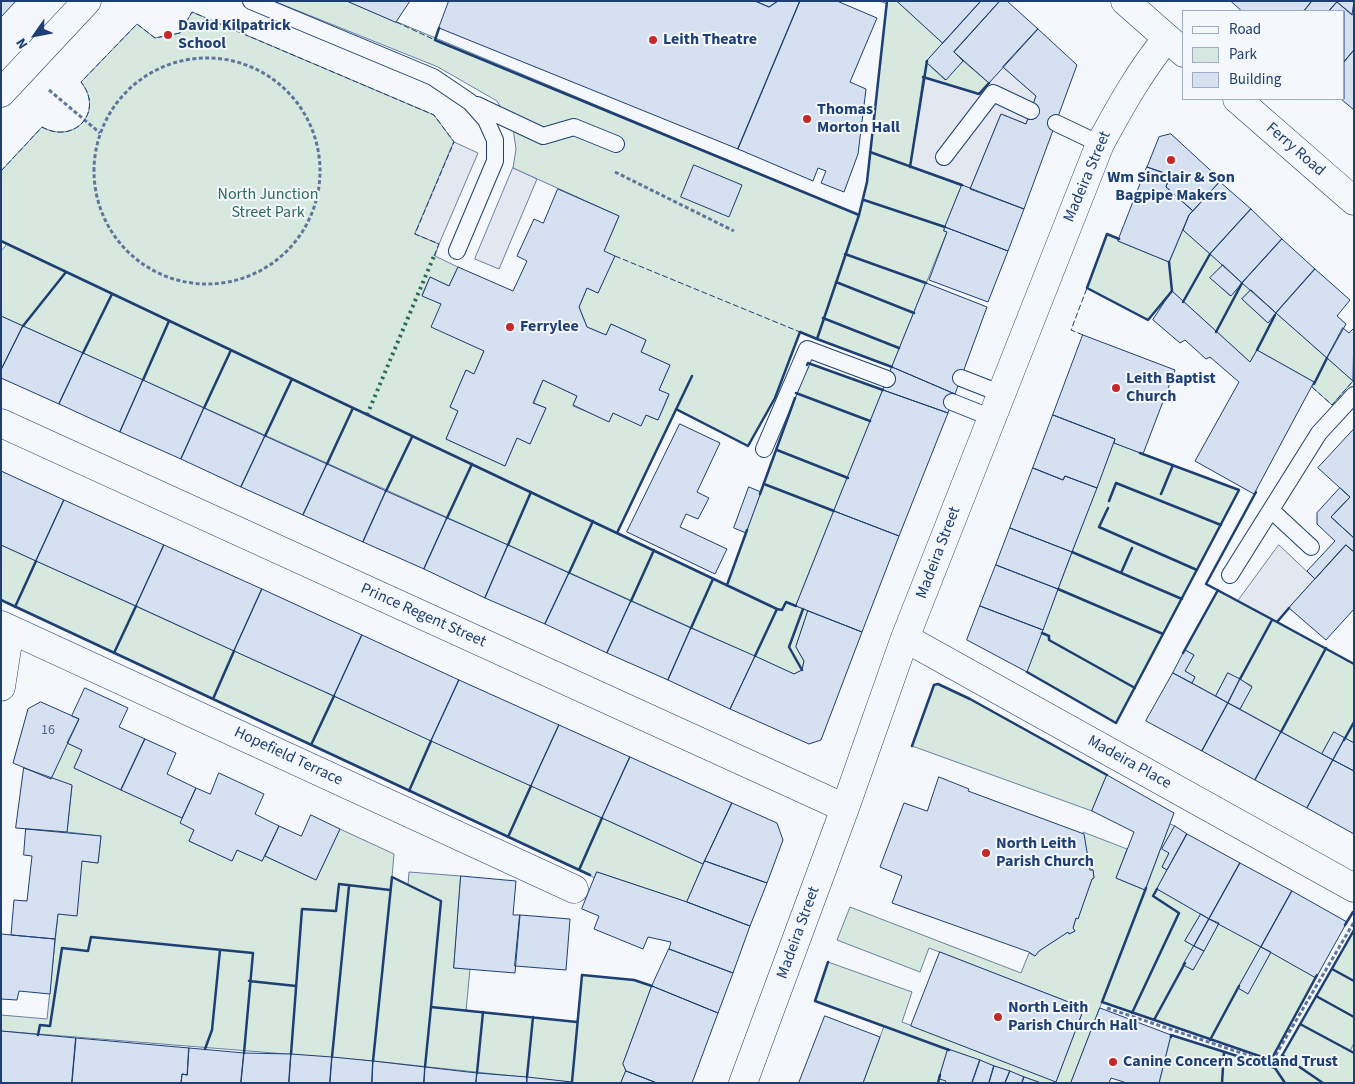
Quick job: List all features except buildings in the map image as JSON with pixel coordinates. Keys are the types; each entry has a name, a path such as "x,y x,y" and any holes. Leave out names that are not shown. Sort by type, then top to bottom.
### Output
{"street":[{"path":"1,93 87,1"},
{"path":"1126,1 1175,46"},
{"name":"Madeira Street","path":"743,1083 845,808 905,638 1100,144 1127,94 1175,46"},
{"name":"Ferry Road","path":"1237,100 1354,202"},
{"name":"Prince Regent Street","path":"1,423 845,808"},
{"path":"1,686 6,627"},
{"name":"Hopefield Terrace","path":"6,627 574,890"},
{"name":"Madeira Place","path":"905,638 1354,888"}],"lane":[{"path":"251,1 433,77 470,102 543,136 574,128 616,144"},
{"path":"944,157 994,93 1031,111"},
{"path":"457,251 495,161 495,140 486,120 470,102"},
{"path":"1056,123 1100,144"},
{"path":"764,449 807,349 887,379"},
{"path":"961,378 997,406"},
{"path":"1230,575 1319,433 1354,395"},
{"path":"952,402 997,406"},
{"path":"1271,510 1311,547"}],"path":[{"path":"201,58 223,59 245,64 265,73 283,86 298,103 310,122 317,143 321,165 320,187 314,209 305,229 292,247 275,262 256,274 236,281 214,284 191,284 170,278 149,269 132,256 117,239 105,220 98,199 94,177 95,155 100,133 110,113 123,95 139,80 158,69 179,61 201,58"},
{"path":"25,67 100,133"},
{"path":"612,171 734,231"},
{"path":"1107,1008 1271,1063 1354,922"}],"green space":[{"name":"North Junction Street Park","path":"274,1 347,1 859,215 867,182 887,4 880,1 897,1 943,43 926,62 945,80 963,61 989,83 979,94 924,78 910,166 962,185 944,231 947,232 892,367 800,332 775,398 748,446 676,410 617,532 727,585 808,363 883,390 796,606 808,611 796,647 804,661 802,670 794,674 1,316 1,251 7,244 1,241 1,171 42,127 65,132 75,129 82,122 88,114 90,104 88,93 81,82 137,24 155,38 180,33 192,12 434,115 454,142 416,233 439,244 435,256 458,267 449,286 430,277 422,295 441,304 484,351 474,374 466,370 450,407 458,411 446,439 505,466 517,438 530,444 546,408 534,403 543,380 577,396 573,406 609,421 613,413 641,425 646,415 658,420 669,395 659,390 670,365 641,352 646,340 611,324 606,335 587,327 579,307 587,288 598,293 614,257 604,251 619,216 513,168 516,149 513,128 497,101 438,67"},
{"path":"1183,230 1223,265 1211,278 1230,296 1242,283 1251,290 1242,299 1267,322 1276,313 1353,381 1332,405 1312,387 1314,382 1257,350 1250,362 1172,291 1148,320 1087,288 1107,234 1119,239 1118,241 1169,262"},
{"path":"1114,443 1239,490 1116,723 1027,672"},
{"path":"1,545 703,864 687,902 597,872 595,878 1,600"},
{"path":"1218,590 1354,664 1354,743 1334,732 1322,754 1240,709 1252,686 1228,673 1216,696 1192,683 1195,677 1185,671 1194,655 1185,650"},
{"path":"938,684 970,699 1107,775 1092,811 912,746 934,685"},
{"path":"67,743 82,750 74,768 182,818 194,830 189,841 232,861 237,850 262,861 265,856 316,880 340,829 394,854 392,877 408,885 409,872 461,876 454,968 470,969 466,1011 577,1022 582,975 634,980 652,986 623,1064 626,1071 621,1083 578,1083 373,1061 1,1031 1,1015 47,1019 58,914 82,861 98,863 101,836 67,832 72,786 51,779"},
{"path":"1170,824 1175,826 1169,853 1162,867 1167,870 1157,889 1201,914 1185,941 1194,946 1184,965 1193,970 1219,923 1261,947 1238,988 1248,993 1271,952 1316,978 1271,1060 1102,1002 1071,1083 1041,1083 948,1049 938,1083 863,1083 884,1026 815,1001 828,962 912,992 902,1022 1056,1081 1084,1008 929,948 920,972 837,940 850,907 1021,973 1029,953 1035,956 1039,951 1068,932 1069,934 1075,931 1073,928 1076,918 1078,918 1094,878 1093,870 1090,870 1083,832 1127,849 1116,878 1145,890"},
{"path":"1354,930 1354,1043 1350,1051 1354,1053 1354,1083 1159,1083 1171,1035 1275,1068"}],"shaded area":[{"path":"1003,67 1036,96 1026,124 1001,114 970,189 910,167 923,77 979,94"},
{"path":"454,142 478,153 439,244 415,234"},
{"path":"513,168 537,179 499,269 475,259"},
{"path":"1279,545 1315,579 1277,622 1238,601"}],"hedge":[{"path":"367,415 434,256"}],"fence":[{"path":"1,171 42,127 65,132 75,129 82,122 88,114 90,104 88,93 81,82 137,24 155,38 180,33 192,12 434,115 454,142 415,234 439,244 434,256"},
{"path":"396,22 435,40"},
{"path":"615,256 800,332"},
{"path":"1083,335 1071,330 1087,288"},
{"path":"1312,387 1332,405 1353,381"}],"wall":[{"path":"439,28 435,40 859,215 867,182 887,1"},
{"path":"910,167 927,61"},
{"path":"923,77 979,94 989,83"},
{"path":"870,152 962,185"},
{"path":"864,200 945,227"},
{"path":"859,215 817,339 892,367"},
{"path":"1119,239 1107,234 1087,288 1148,320 1172,291 1169,262"},
{"path":"1,241 777,609 782,610 786,602 796,606"},
{"path":"845,254 926,283"},
{"path":"1183,302 1210,254"},
{"path":"23,326 66,272"},
{"path":"836,282 914,313"},
{"path":"1216,332 1242,283"},
{"path":"83,353 112,294"},
{"path":"1257,350 1275,315"},
{"path":"823,318 899,348"},
{"path":"143,380 169,321"},
{"path":"676,409 748,446 775,398 800,332 817,339"},
{"path":"204,408 231,350"},
{"path":"1314,384 1327,358"},
{"path":"807,365 808,363 883,390"},
{"path":"617,533 692,376"},
{"path":"265,436 292,379"},
{"path":"796,393 870,421"},
{"path":"760,494 795,398"},
{"path":"327,464 353,408"},
{"path":"386,491 412,437"},
{"path":"777,450 848,478"},
{"path":"1027,672 1116,723 1239,490 1140,453"},
{"path":"447,518 472,464"},
{"path":"1161,494 1173,465"},
{"path":"1109,501 1116,483 1221,525"},
{"path":"764,484 834,511"},
{"path":"508,545 531,492"},
{"path":"1256,492 1206,584 1277,622 1289,608"},
{"path":"1108,508 1099,527 1197,570"},
{"path":"569,573 593,521"},
{"path":"727,585 747,530"},
{"path":"1121,573 1132,548"},
{"path":"631,601 654,550"},
{"path":"1072,552 1182,599"},
{"path":"15,607 36,561"},
{"path":"691,628 713,579"},
{"path":"1058,589 1163,634"},
{"path":"1183,653 1218,590"},
{"path":"1,600 590,875"},
{"path":"114,653 136,606"},
{"path":"755,656 777,609"},
{"path":"802,670 789,647 803,609"},
{"path":"1240,679 1272,620"},
{"path":"1277,622 1354,664"},
{"path":"1042,633 1049,636 1049,640 1135,688"},
{"path":"1281,732 1326,648"},
{"path":"213,699 234,651"},
{"path":"912,746 934,685 938,684 970,699 1107,775"},
{"path":"311,745 334,696"},
{"path":"1344,740 1354,722"},
{"path":"409,791 431,741"},
{"path":"508,837 531,786"},
{"path":"579,870 602,818"},
{"path":"373,1061 392,877 441,901 431,1007 577,1022"},
{"path":"291,1054 302,909 336,911 339,884 390,890"},
{"path":"332,1057 349,886"},
{"path":"1146,888 1102,1002 1271,1060 1317,975"},
{"path":"1132,1013 1179,913 1153,896 1157,889"},
{"path":"1345,925 1353,912"},
{"path":"1171,1037 1171,1035 1275,1068 1354,930"},
{"path":"38,1035 40,1025 50,1026 62,948 88,951 91,937 253,953 244,1053"},
{"path":"205,1049 212,1030 220,950"},
{"path":"828,962 815,1001 949,1050"},
{"path":"1154,1020 1185,963"},
{"path":"1332,969 1354,981"},
{"path":"572,1082 582,975 634,980 652,986"},
{"path":"249,981 296,986"},
{"path":"1210,1040 1239,986"},
{"path":"1316,996 1354,1017"},
{"path":"425,1067 431,1007"},
{"path":"477,1073 483,1012"},
{"path":"527,1077 533,1017"},
{"path":"1300,1024 1354,1053"},
{"path":"1222,1083 1224,1052"},
{"path":"1282,1055 1323,1083"},
{"path":"1275,1068 1285,1083"},
{"path":"938,1083 940,1075"}],"place":[{"name":"David Kilpatrick School","path":"168,35"},
{"name":"Leith Theatre","path":"653,40"},
{"name":"Thomas Morton Hall","path":"807,119"},
{"name":"Wm Sinclair & Son Bagpipe Makers","path":"1171,160"},
{"name":"Ferrylee","path":"510,327"},
{"name":"Leith Baptist Church","path":"1116,388"},
{"name":"North Leith Parish Church","path":"986,853"},
{"name":"North Leith Parish Church Hall","path":"998,1017"},
{"name":"Canine Concern Scotland Trust","path":"1113,1062"}]}
